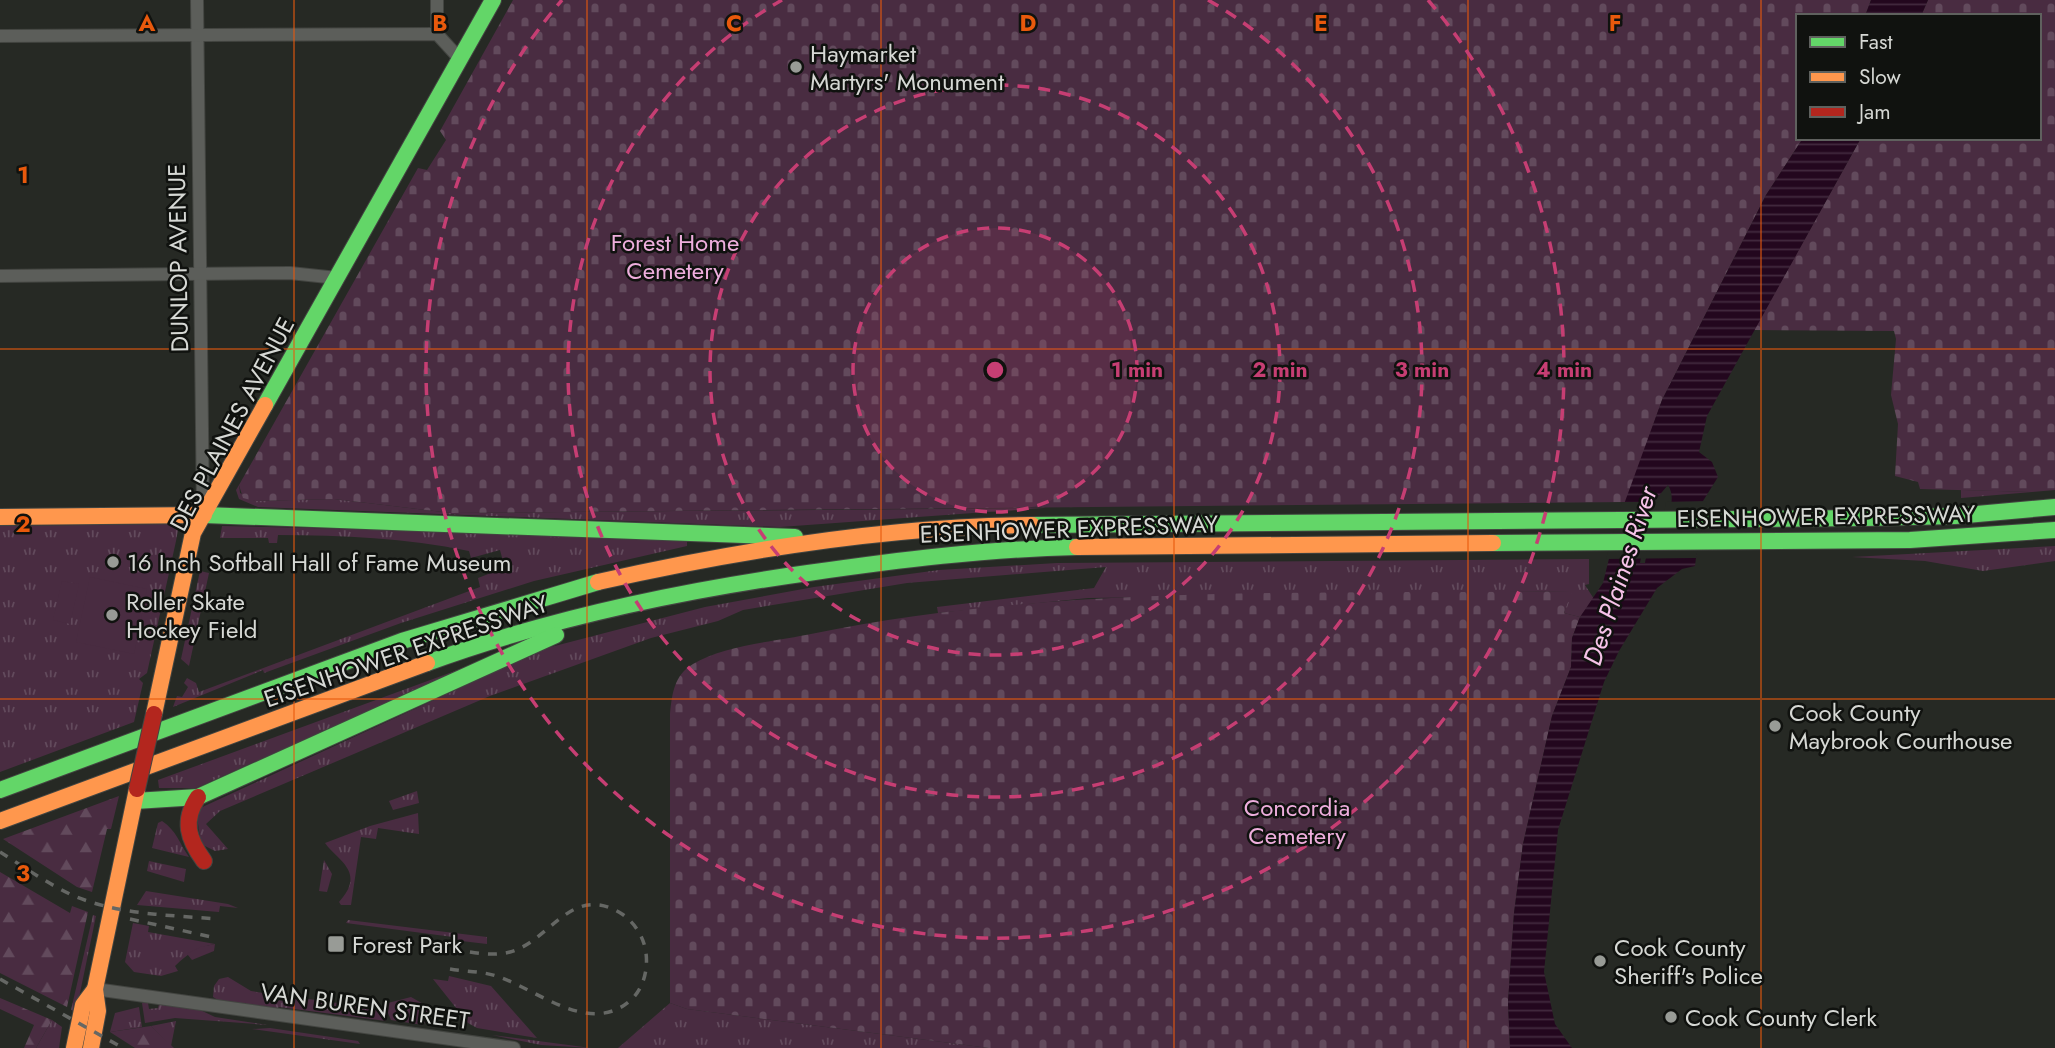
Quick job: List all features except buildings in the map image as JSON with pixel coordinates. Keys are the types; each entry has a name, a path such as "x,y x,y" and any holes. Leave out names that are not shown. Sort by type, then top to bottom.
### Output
{"main road":[{"name":"DES PLAINES AVENUE","path":"91,1048 98,1011 95,989 193,533 493,0"},
{"name":"EISENHOWER EXPRESSWAY","path":"0,790 449,625 540,597 640,573 819,541 922,530 1022,525 1955,516 2055,507"},
{"path":"0,517 204,515 773,534 819,541"},
{"name":"EISENHOWER EXPRESSWAY","path":"0,821 452,654 595,612 763,578 866,562 1007,549 1910,540 2055,530"},
{"path":"136,795 198,797 546,640 595,612"},
{"path":"198,797 187,818 186,829 204,860"},
{"name":"DES PLAINES AVENUE","path":"74,1048 83,1005 95,989"}],"street":[{"name":"DUNLOP AVENUE","path":"197,0 204,515"},
{"path":"437,0 437,34 459,58"},
{"path":"0,36 437,34"},
{"path":"0,276 290,273 337,278"},
{"name":"VAN BUREN STREET","path":"95,989 514,1048"}],"green space":[{"name":"Forest Home Cemetery","path":"513,0 1871,0 1866,14 1796,14 1796,140 1802,140 1766,195 1662,400 1626,502 451,513 334,499 255,501 243,498 239,485 418,168 427,170 446,140 440,131"},
{"path":"1928,0 2055,0 2055,490 2032,492 1920,489 1918,482 1895,476 1898,424 1891,395 1896,339 1894,331 1754,330 1860,140 2041,140 2041,14 1922,14"},
{"path":"239,485 240,493 255,501 334,499 451,513 1044,508 780,527 258,507 239,499 236,490"},
{"path":"1961,490 2032,492 1961,498"},
{"path":"171,524 178,530 176,541 147,673 139,679 143,683 134,722 0,772 0,526"},
{"path":"222,526 687,537 687,546 534,581 401,623 264,673 263,670 173,707 177,696 182,697 188,687 184,683 187,678 196,683 199,692 480,587 478,578 509,566 510,562 503,561 500,550 471,558 469,551 374,538 278,535 277,543 269,543 268,538 220,538"},
{"path":"2055,546 2055,561 1983,571 1925,561 1852,557"},
{"path":"1589,559 1589,584 1585,585 1594,599 1580,617 1564,613 1571,591 1088,598 938,613 937,607 1094,588 1106,567 907,583 743,610 718,621 651,638 490,696 220,811 206,824 228,849 215,851 201,844 196,810 547,648 705,607 814,587 939,570 1057,563"},
{"path":"200,571 209,573 189,666 181,659"},
{"name":"Roller Skate Hockey Field","path":"90,577 147,589 134,654 76,642"},
{"path":"62,581 79,584 70,624 53,620"},
{"name":"Concordia Cemetery","path":"1572,591 1564,613 1580,617 1572,638 1571,667 1552,716 1523,844 1514,913 1508,1002 1510,1048 989,1048 687,1009 670,1003 670,714 678,679 687,668 705,658 734,648 811,634 999,606 1190,595"},
{"path":"463,668 196,788 159,788 158,780"},
{"path":"417,791 419,803 393,810 389,801"},
{"path":"119,796 111,829 107,829 92,892 77,887 3,839"},
{"path":"418,813 419,834 378,828 376,839 361,837 351,905 341,905 339,902 347,892 350,875 342,861 325,843 370,826"},
{"path":"162,821 174,833 189,857 152,848 158,823"},
{"path":"324,860 332,874 327,892 319,891"},
{"path":"149,861 186,869 184,882 147,871"},
{"path":"0,872 70,913 72,906 88,912 67,1007 0,973"},
{"path":"146,891 228,904 238,908 220,906 219,912 137,905"},
{"path":"93,915 96,916 76,1012 71,1010"},
{"path":"348,920 487,937 487,944 346,923"},
{"path":"133,923 149,926 148,932 215,944 188,955 175,966 178,971 161,976 134,972 125,962"},
{"path":"215,944 214,951 192,960 187,954 200,947"},
{"path":"449,976 491,986 537,1038 477,1028 468,1023 433,979 448,981"},
{"path":"228,977 251,991 274,995 274,1000 286,1001 287,996 352,1005 377,1005 386,1021 279,1007 275,1010 218,1000 213,997 214,986 219,979"},
{"path":"411,997 425,1005 430,1016 423,1025 391,1020 384,1004"},
{"path":"0,998 52,1020 36,1048 24,1048 34,1025 0,1009"},
{"path":"142,1003 148,1003 149,1009 158,1008 159,1004 198,1009 215,1017 268,1025 175,1018 145,1023"},
{"path":"670,1003 687,1009 989,1048 618,1048"},
{"path":"139,1007 142,1027 110,1032 115,1013"},
{"path":"52,1020 62,1027 59,1048 36,1048"},
{"path":"176,1021 171,1046 151,1026"},
{"path":"151,1026 174,1048 135,1048 110,1032"},
{"path":"270,1028 358,1041 360,1044 252,1029"},
{"path":"492,1035 591,1048 541,1045"}],"water":[{"path":"1871,0 1928,0 1922,14 1866,14"},
{"name":"Des Plaines River","path":"1802,140 1860,140 1707,416 1699,452 1712,462 1718,477 1703,501 1695,566 1682,569 1657,588 1619,651 1604,682 1558,830 1544,972 1555,1024 1572,1048 1510,1048 1508,1002 1514,913 1523,844 1552,716 1571,667 1572,638 1580,617 1603,583 1619,518 1662,400 1766,195","holes":["1668,485 1671,504 1645,563 1640,563 1651,500 1656,499"]}],"pier":[{"path":"1707,501 1696,558 1606,559 1622,502 1658,502 1654,503 1646,552 1662,523 1666,502"}],"railway":[{"path":"0,852 55,886 91,902 145,913 218,919"},
{"path":"450,969 496,976 568,1008 585,1013 601,1013 618,1009 633,998 642,983 646,965 645,947 635,926 622,914 604,906 589,905 575,909 538,937 510,952 489,954 452,949"},
{"path":"130,919 216,938"},
{"path":"0,979 123,1048"}],"traffic: fast":[{"path":"265,405 493,0"},
{"path":"1032,525 1865,518 1955,516 2055,507"},
{"path":"204,515 795,537"},
{"path":"1493,543 1910,540 2055,530"},
{"path":"427,663 568,619 711,588 909,560 1009,550 1077,547"},
{"path":"0,790 402,641 598,582"},
{"path":"135,801 198,797 556,635"}],"traffic: slow":[{"path":"154,714 193,533 265,405"},
{"path":"0,517 204,515"},
{"path":"598,582 705,560 814,542 923,530 1032,525"},
{"path":"1077,547 1493,543"},
{"path":"0,821 427,663"},
{"path":"91,1048 98,1011 95,989 137,789"},
{"path":"74,1048 83,1005 95,989"}],"traffic: jam":[{"path":"137,789 154,714"},
{"path":"198,797 190,814 189,830 204,861"}],"place":[{"name":"Haymarket Martyrs' Monument","path":"796,67"},
{"name":"16 Inch Softball Hall of Fame Museum","path":"113,562"},
{"name":"Roller Skate Hockey Field","path":"112,615"},
{"name":"Cook County Maybrook Courthouse","path":"1775,726"},
{"name":"Forest Park","path":"336,944"},
{"name":"Cook County Sheriff's Police","path":"1600,961"},
{"name":"Cook County Clerk","path":"1671,1017"}]}
